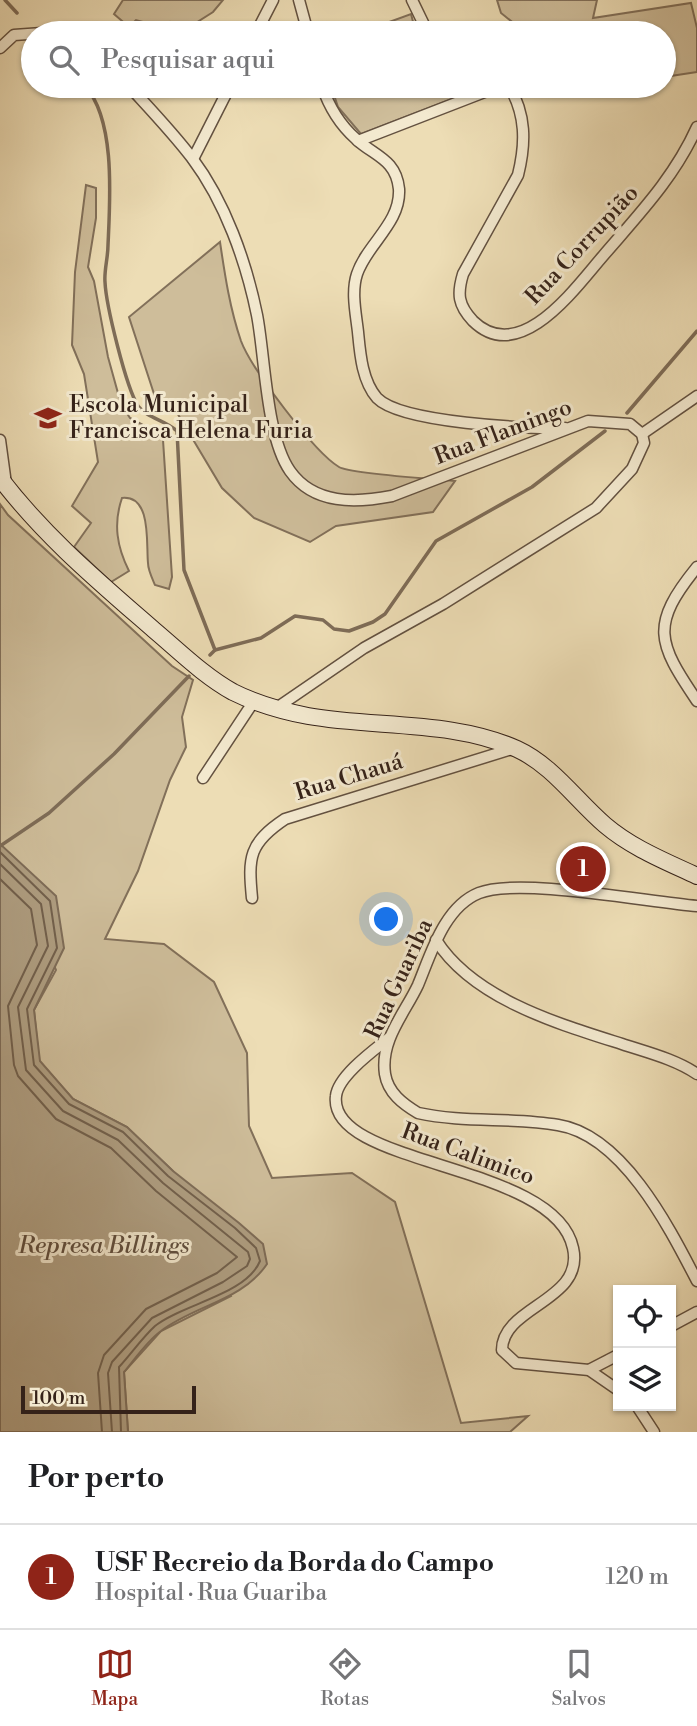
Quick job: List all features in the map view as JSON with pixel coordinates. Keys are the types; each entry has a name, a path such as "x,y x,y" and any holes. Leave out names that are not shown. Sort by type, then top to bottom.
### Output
{"street":[{"path":"262,21 273,0"},
{"path":"299,0 305,21"},
{"path":"412,0 422,21"},
{"path":"0,48 14,35 21,34"},
{"name":"Rua Flamingo","path":"140,98 193,159 218,204 246,268 282,452 289,469 302,484 337,500 362,502 392,496 588,421 630,424 642,434"},
{"path":"193,159 224,98"},
{"path":"328,98 340,122 358,141 390,163 399,187 397,209 363,261 355,286 363,366 376,397 385,405 408,413 464,422 516,427 571,427"},
{"path":"358,141 469,98"},
{"name":"Rua Corrupião","path":"515,98 523,116 523,157 518,175 463,274 458,291 464,312 482,330 498,334 513,334 534,326 568,298 672,175 697,127"},
{"path":"275,709 365,648 443,604 596,508 632,469 644,443 642,434 697,396"},
{"path":"0,440 3,482 40,528 209,676 254,701 275,709 331,720 474,736 515,748 545,768 606,826 632,845 697,876"},
{"path":"697,567 675,596 663,626 664,642 672,662 697,701"},
{"path":"203,778 254,701"},
{"name":"Rua Chauá","path":"252,898 249,863 254,848 266,831 285,819 515,748"},
{"name":"Rua Guariba","path":"697,906 547,889 497,889 478,893 464,903 436,940 417,987 389,1038 385,1076 401,1102 418,1113 561,1125 604,1147 630,1172 671,1233 697,1281"},
{"path":"436,940 445,954 488,990 564,1024 697,1074"},
{"name":"Rua Calimico","path":"389,1038 353,1069 338,1087 335,1096 343,1120 355,1131 386,1145 527,1195 553,1212 567,1230 574,1249 574,1266 561,1288 506,1332 502,1350 516,1363 589,1370 613,1387"},
{"path":"676,1323 697,1312"},
{"path":"589,1370 613,1357"},
{"path":"640,1411 654,1432"}],"shaded area":[{"path":"123,0 223,0 213,12 199,21 122,21 114,14"},
{"path":"497,0 597,0 593,18 691,3 697,28 697,72 676,75 676,21 511,21 501,13"},
{"path":"411,14 413,21 392,21"},
{"path":"335,98 455,98 361,134 338,107"},
{"path":"86,185 96,188 96,218 88,267 94,281 108,357 121,404 130,418 156,432 163,440 172,577 169,589 155,585 151,577 143,512 132,499 122,498 117,526 119,544 129,571 111,582 74,547 91,523 72,506 98,462 84,374 72,345 75,272"},
{"path":"220,242 231,305 241,341 257,370 284,408 315,445 339,467 376,474 455,481 433,512 336,526 310,542 254,518 222,488 170,401 155,397 129,317"},
{"path":"0,504 8,515 172,666 193,680 182,717 186,747 170,780 138,871 105,939 164,944 214,982 247,1053 249,1126 272,1178 352,1173 395,1202 461,1423 528,1416 510,1432 128,1432 124,1372 161,1331 231,1296 173,1171 127,1127 73,1099 39,1061 34,1010 56,970 0,844"}],"water":[{"name":"Represa Billings","path":"0,844 56,896 64,948 34,1010 40,1061 73,1099 127,1127 173,1171 263,1244 267,1264 257,1276 231,1295 161,1331 124,1372 128,1432 0,1432"}],"waterway":[{"path":"5,0 17,13"},
{"path":"93,98 102,119 109,161 110,206 105,277 113,326 128,382 138,406 177,431 184,570 215,650"},
{"path":"627,413 697,331"},
{"path":"210,655 215,650 261,638 295,616 323,620 334,629 349,631 373,622 385,614 436,541 532,487 605,431"},
{"path":"0,846 49,813 114,754 189,676"}],"place":[{"name":"Escola Municipal Francisca Helena Furia","path":"48,418"},
{"name":"USF Recreio da Borda do Campo","path":"583,869"}]}
